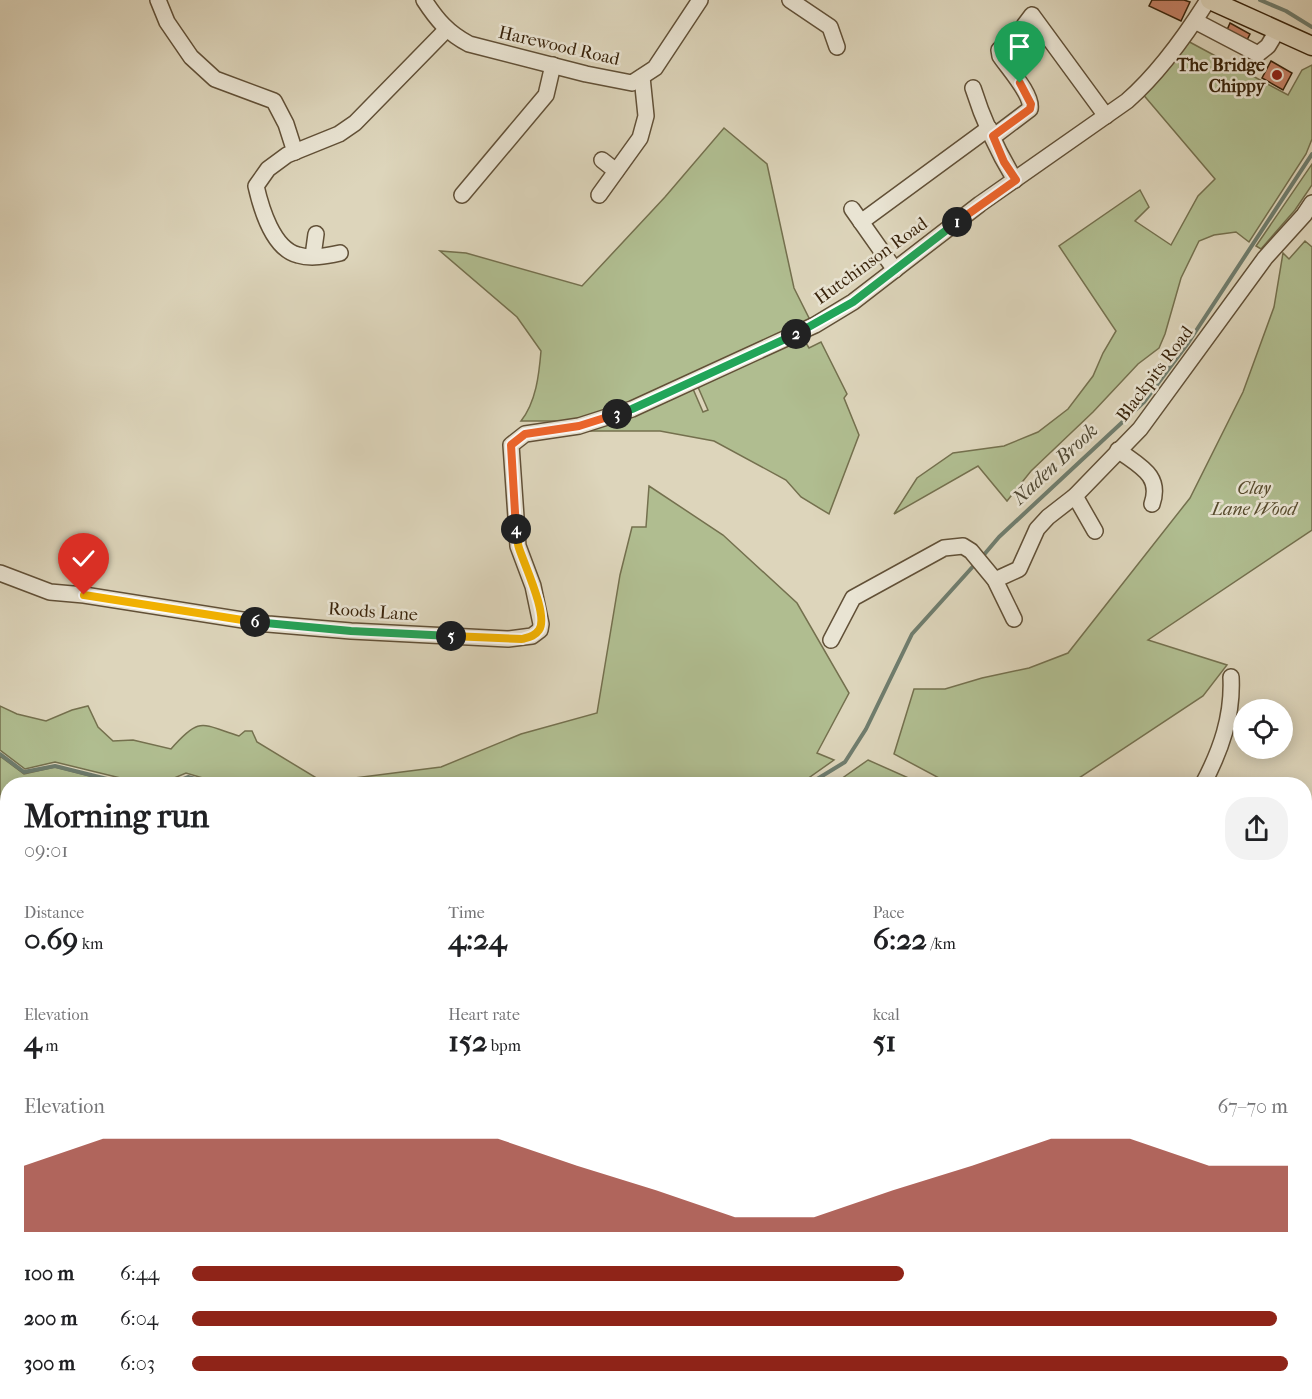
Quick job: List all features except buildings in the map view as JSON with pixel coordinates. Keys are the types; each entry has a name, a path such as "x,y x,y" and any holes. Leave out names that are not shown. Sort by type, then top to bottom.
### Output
{"main road":[{"path":"1209,0 1312,46"}],"street":[{"path":"158,0 167,22 191,57 215,79 274,101 286,124 295,152"},
{"name":"Harewood Road","path":"424,0 446,30 469,44 632,83 656,68 700,0"},
{"path":"789,0 830,27 837,47"},
{"name":"Hutchinson Road","path":"525,434 579,426 632,409 815,325 853,302 1139,90 1195,21 1209,0"},
{"path":"861,222 991,132 1030,109 1028,96 1000,56 999,50 1020,32 1032,15 1106,116"},
{"path":"1195,21 1258,54 1268,46 1277,31"},
{"path":"340,253 296,255 278,242 261,207 256,186 267,169 295,152 339,134 355,123 446,30"},
{"path":"465,185 546,95 553,65"},
{"path":"599,195 640,138 646,116 642,77"},
{"path":"973,88 1004,162 1016,180"},
{"path":"602,160 616,171"},
{"path":"852,209 895,270"},
{"name":"Blackpits Road","path":"995,580 1019,568 1037,529 1048,517 1075,496 1140,429 1265,258 1309,213"},
{"path":"313,256 316,234"},
{"name":"Roods Lane","path":"0,573 50,592 84,595 267,624 455,637 508,639 532,636 540,630 542,624 533,586 518,546 511,445 525,434"},
{"path":"1118,450 1153,479 1156,492 1152,504"},
{"path":"1075,496 1095,531"},
{"path":"831,640 853,598 944,548 967,548 982,563 995,580 1014,619"},
{"path":"1206,777 1225,735 1231,712 1231,678"}],"green space":[{"path":"1184,39 1288,95 1302,70 1312,65 1312,139 1306,154 1249,242 1236,232 1214,235 1199,241 1181,278 1159,348 1138,364 1093,412 1031,471 1007,501 978,466 894,514 917,478 953,453 1004,446 1038,432 1068,409 1093,376 1116,331 1059,246 1140,190 1149,207 1135,221 1171,245 1198,196 1215,179 1141,92"},
{"path":"724,128 767,164 794,288 811,322 635,403 578,421 521,421 533,397 538,379 541,351 517,317 440,251 466,253 582,286 665,197"},
{"path":"1312,164 1312,185 1295,210 1261,249 1256,246"},
{"name":"Clay Lane Wood","path":"1305,241 1312,247 1312,530 1148,640 1227,665 1203,696 1081,777 937,777 894,754 914,689 945,689 1029,668 1068,653 1190,498 1243,392 1274,307 1283,253 1289,259"},
{"path":"803,338 809,348 821,342 847,394 844,398 859,435 829,514 801,497 786,480 714,441 660,431 587,431 693,389 703,412 708,410 698,387"},
{"path":"649,486 723,535 797,603 849,693 817,753 834,760 810,777 362,777 441,767 521,734 597,713 620,575 632,527 646,527"},
{"path":"0,706 17,714 46,721 88,706 98,727 113,741 133,740 171,749 195,727 208,726 239,736 245,731 252,731 257,742 315,777 199,777 186,773 177,777 116,777 55,762 25,769 0,750"},
{"path":"0,756 24,774 55,767 94,777 0,777"},
{"path":"868,760 906,777 844,777"}],"waterway":[{"name":"Naden Brook","path":"1260,0 1286,11 1312,27"},
{"name":"Naden Brook","path":"982,557 999,537 1144,402 1188,343 1312,154"},
{"name":"Naden Brook","path":"820,777 845,762 866,729 912,634 977,562"},
{"path":"0,754 24,772 55,766 99,777"}],"place":[{"name":"The Bridge Chippy","path":"1277,75"}],"route":[{"path":"84,595 267,624 455,637 522,639 532,636 540,630 542,624 533,586 518,546 511,445 525,434 579,426 632,409 815,325 853,302 980,204 1016,180 1004,162 993,136 1030,109 1028,96 1020,83"}]}
